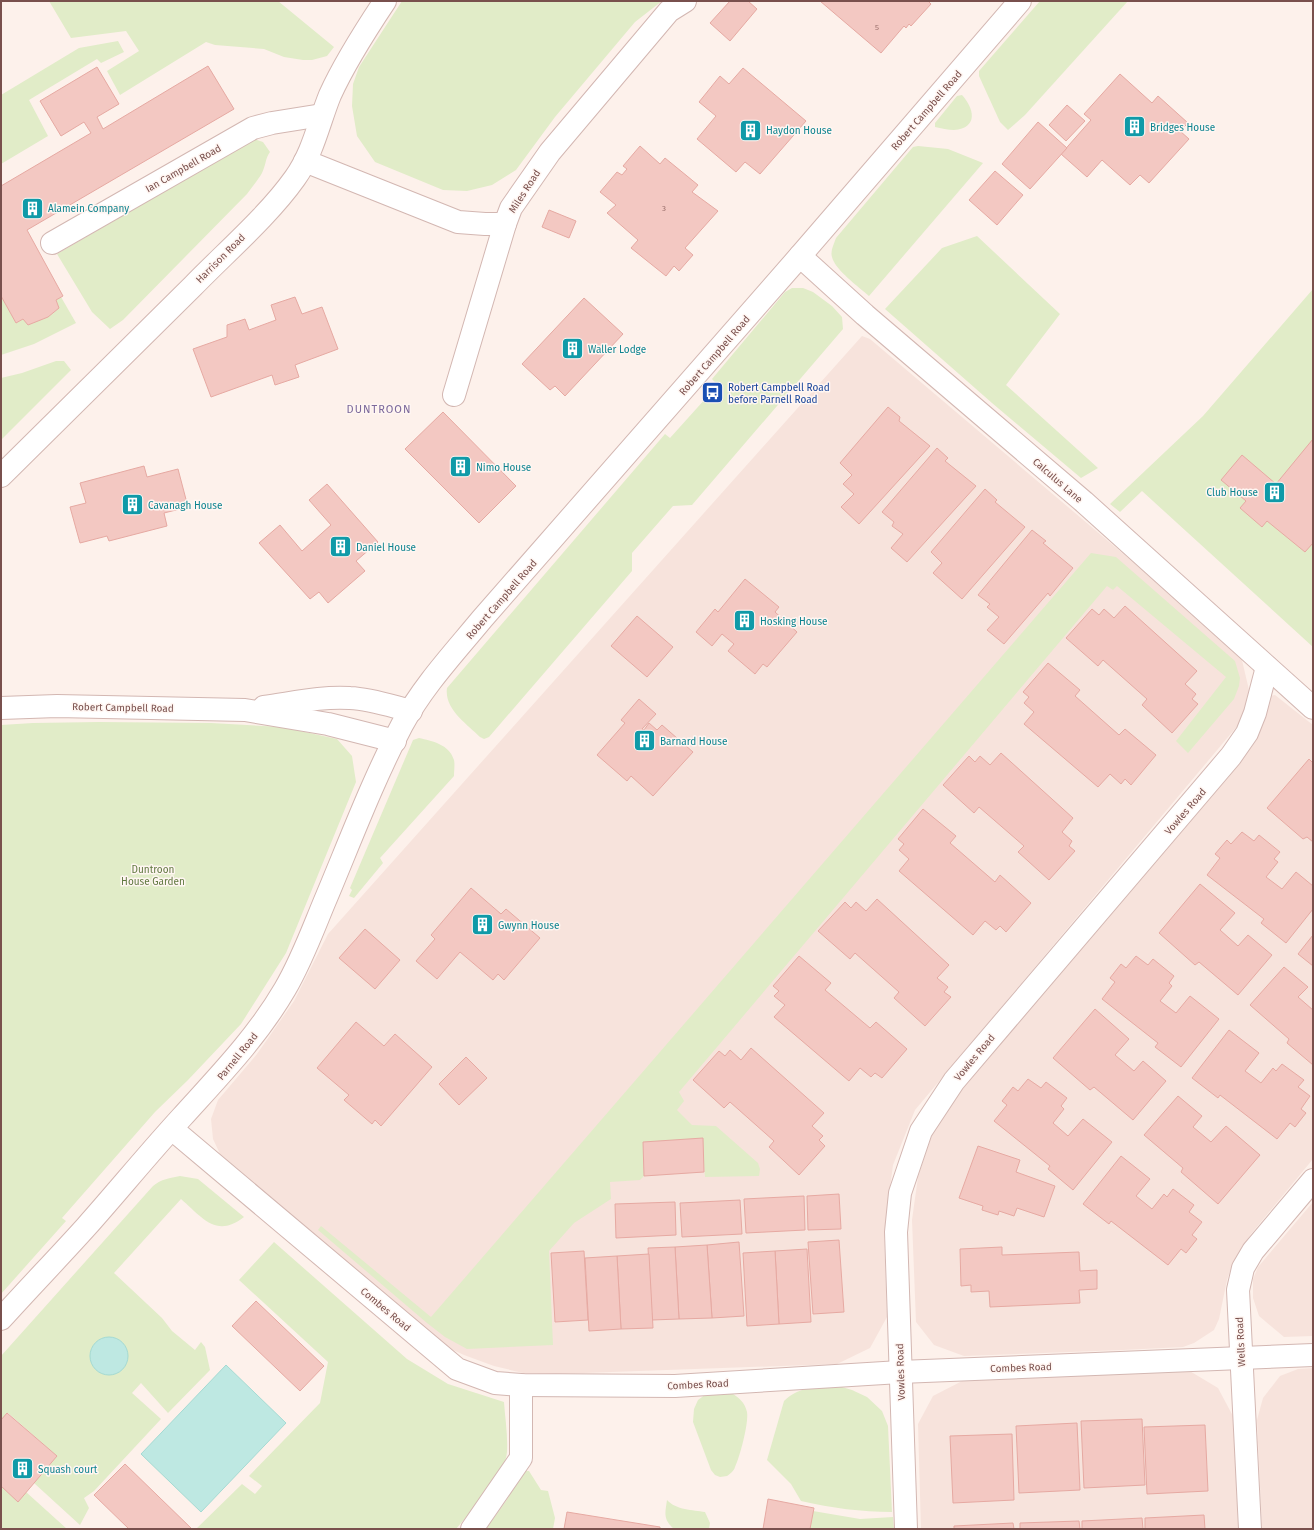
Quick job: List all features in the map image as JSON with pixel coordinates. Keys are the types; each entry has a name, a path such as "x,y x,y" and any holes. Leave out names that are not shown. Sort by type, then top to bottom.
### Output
{"street":[{"name":"Harrison Road","path":"1,476 266,212 295,177 305,161 335,84 352,52 385,1"},
{"name":"Miles Road","path":"305,161 458,222 505,224 511,208 550,152 669,11 685,1"},
{"name":"Robert Campbell Road","path":"1,708 65,706 245,710 328,724 395,741 411,711 434,677 485,615 800,256 1020,1"},
{"name":"Ian Campbell Road","path":"52,243 253,128 272,123 322,115"},
{"path":"454,395 505,224"},
{"name":"Calculus Lane","path":"800,256 865,314 1084,502 1313,708"},
{"name":"Vowles Road","path":"906,1529 896,1232 900,1193 921,1131 954,1081 1231,756 1247,733 1255,713 1267,667"},
{"name":"Robert Campbell Road","path":"245,710 322,698 340,698 359,699 411,711"},
{"name":"Parnell Road","path":"1,1319 85,1229 209,1089 245,1047 272,1011 301,960 360,816 395,741"},
{"name":"Combes Road","path":"172,1130 457,1369 495,1383 521,1385 675,1386 900,1372 1313,1355"},
{"name":"Wells Road","path":"1250,1529 1238,1290 1243,1268 1256,1248 1313,1180"},
{"path":"472,1529 521,1458 521,1385"}],"shaded area":[{"path":"862,336 870,339 1241,656 1249,690 1244,718 915,1110 893,1165 884,1234 887,1317 870,1348 837,1364 556,1374 523,1373 494,1366 464,1355 453,1350 428,1333 221,1156 213,1139 211,1119 218,1100 257,1054 294,1001 328,934"},
{"path":"1275,695 1313,725 1313,1159 1251,1234 1233,1262 1227,1280 1219,1319 1214,1330 1194,1343 1183,1347 964,1356 934,1345 916,1322 912,1220 918,1177 932,1134 964,1085 1251,748 1263,725 1268,696"},
{"path":"1313,1202 1313,1336 1284,1337 1259,1316 1253,1298 1253,1279 1258,1267"},
{"path":"1313,1368 1313,1529 1262,1529 1257,1420 1263,1398 1280,1376 1298,1369"},
{"path":"1188,1370 1218,1388 1234,1418 1238,1529 921,1529 918,1424 933,1396 966,1379"}],"green space":[{"path":"49,1 278,1 334,47 327,56 312,60 303,60 284,57 264,49 215,45 206,42 120,95 107,71 139,51 126,31 71,38"},
{"path":"402,1 662,1 635,22 555,117 516,170 492,185 467,191 443,190 375,162 357,136 352,106 353,84 359,67"},
{"path":"1040,1 1128,1 1025,115 1008,130 1000,122 979,76 979,71"},
{"path":"118,41 124,52 101,63 97,59 29,100 48,136 1,164 1,95 79,48"},
{"path":"962,95 969,106 972,117 967,126 954,130 935,127 935,123 957,96"},
{"path":"254,139 263,142 270,152 262,173 257,181 247,194 123,320 110,329 92,312 57,254"},
{"path":"918,146 948,149 983,163 869,296 848,278 834,262 832,257 832,248 836,238 913,147"},
{"path":"977,236 1060,314 1006,385 1098,468 1081,478 992,403 885,309 942,248"},
{"path":"792,288 803,288 813,292 832,306 842,317 843,329 692,505 673,506 632,553 632,571 489,737 484,739 480,737 458,716 453,709 447,696 447,688 665,434 670,438 706,398 710,400 720,388 712,379 785,292"},
{"path":"1313,289 1313,647 1142,491 1120,512 1110,504 1203,416"},
{"path":"1,296 16,323 23,319 28,325 48,317 59,308 56,300 61,297 76,323 34,344 1,355"},
{"path":"56,361 64,361 71,370 1,440 1,378 22,373"},
{"path":"1091,553 1116,557 1235,661 1240,678 1239,686 1234,699 1188,753 1176,741 1226,677 1117,586 1113,590 1107,586 679,1092 684,1101 677,1110 692,1125 716,1126 758,1163 760,1169 759,1176 705,1177 702,1139 643,1142 644,1176 640,1180 610,1182 611,1199 574,1223 549,1251 553,1345 467,1349 445,1337 427,1323 318,1230 321,1226 431,1317"},
{"name":"Duntroon House Garden","path":"99,722 211,723 282,727 337,739 352,756 356,782 286,953 241,1024 188,1080 155,1112 62,1218 66,1221 1,1294 1,725"},
{"path":"419,738 440,744 448,750 454,760 454,776 380,858 383,863 354,898 349,896 352,890 350,888 413,740"},
{"path":"180,1176 198,1179 244,1217 225,1226 217,1226 203,1218 181,1199 114,1273 162,1318 172,1331 195,1350 201,1342 205,1347 210,1370 168,1413 141,1383 132,1393 161,1419 94,1491 84,1498 89,1508 80,1525 34,1483 57,1456 8,1413 1,1420 1,1356 153,1186 162,1180"},
{"path":"274,1242 407,1359 448,1384 504,1402 507,1433 507,1452 505,1462 487,1493 456,1529 196,1529 242,1484 255,1494 262,1486 249,1476 320,1403 328,1362 239,1280"},
{"path":"818,1387 842,1387 867,1397 882,1411 888,1426 892,1512 846,1509 801,1501 791,1484 767,1460 784,1401 804,1389"},
{"path":"731,1393 739,1398 745,1406 747,1412 747,1423 742,1448 732,1472 727,1476 720,1477 715,1475 711,1470 693,1422 694,1409 698,1400 706,1394"},
{"path":"523,1471 529,1471 541,1490 548,1491 555,1518 553,1529 486,1529 506,1501"},
{"path":"1,1486 18,1502 26,1492 67,1529 1,1529"},
{"path":"667,1500 680,1508 705,1512 710,1523 709,1529 674,1529 666,1519"},
{"path":"813,1511 860,1519 893,1517 894,1529 810,1529"}],"water":[{"path":"105,1337 113,1337 123,1342 127,1349 127,1363 123,1370 113,1375 105,1375 95,1370 93,1367 90,1360 90,1352 95,1342 98,1340"},
{"path":"226,1365 286,1423 201,1512 141,1454"}],"building":[{"path":"730,1 748,1 757,9 730,41 710,23"},
{"path":"820,1 928,1 931,4 911,26 909,24 906,28 904,26 881,53"},
{"name":"Alamein Company","path":"208,66 234,109 27,230 63,296 56,300 59,308 48,317 28,325 23,319 16,323 1,296 1,186 91,133 84,122 61,136 40,101 97,67 119,104 97,117 103,129"},
{"name":"Haydon House","path":"743,68 806,121 760,174 745,162 736,172 697,139 716,116 699,102 720,76 729,84"},
{"name":"Bridges House","path":"1120,74 1152,103 1158,96 1188,123 1180,131 1189,139 1149,183 1140,175 1130,185 1102,160 1087,177 1061,154 1091,120 1084,114"},
{"path":"1067,105 1085,121 1066,141 1049,125"},
{"path":"1038,122 1067,148 1030,189 1002,164"},
{"path":"640,146 660,164 665,158 698,185 692,192 718,211 685,248 693,255 679,271 674,266 666,276 631,248 638,240 607,213 616,205 600,192 617,172 622,175 627,169 623,166"},
{"path":"995,171 1023,195 997,225 969,200"},
{"path":"549,210 576,221 569,238 542,227"},
{"path":"295,297 302,314 322,307 338,349 295,365 299,377 275,385 272,375 211,397 193,349 227,337 227,325 245,319 249,330 276,320 271,305"},
{"name":"Waller Lodge","path":"584,298 623,334 565,396 555,386 550,390 522,364"},
{"path":"888,407 900,417 899,421 930,446 859,524 841,507 854,494 843,484 852,475 840,463"},
{"name":"Nimo House","path":"443,412 516,486 479,523 405,449"},
{"name":"Club House","path":"1313,439 1313,543 1305,552 1267,521 1262,527 1240,508 1246,501 1221,480 1242,455 1276,484"},
{"path":"937,448 948,458 945,461 976,486 907,562 891,548 903,534 892,526 894,522 882,512"},
{"name":"Cavanagh House","path":"144,466 147,477 178,469 188,507 164,513 167,526 109,541 107,536 80,543 70,507 86,503 80,483"},
{"name":"Daniel House","path":"327,484 378,542 356,561 365,571 328,603 319,592 310,599 259,543 280,525 302,551 331,525 309,500"},
{"path":"985,489 997,500 995,502 1025,527 962,599 933,573 942,563 931,552"},
{"path":"1032,530 1046,541 1043,543 1073,568 1050,596 1048,593 1004,644 987,630 999,617 987,607 990,604 978,595"},
{"name":"Hosking House","path":"745,579 779,607 775,612 797,632 767,667 763,664 755,674 728,651 734,644 722,634 712,646 696,632 715,609 718,612"},
{"path":"1125,606 1197,671 1185,684 1196,694 1192,699 1198,704 1172,733 1142,705 1147,699 1103,660 1098,666 1066,638 1092,609 1099,615 1104,609 1114,618"},
{"path":"637,616 673,647 647,677 611,646"},
{"path":"1048,663 1080,690 1075,696 1119,735 1125,729 1156,755 1131,785 1125,779 1121,784 1110,774 1098,787 1024,724 1034,712 1024,703 1029,697 1023,692"},
{"name":"Barnard House","path":"639,699 656,714 642,729 644,730 649,723 657,730 662,725 693,752 653,796 631,776 627,781 597,755 625,723 621,720"},
{"path":"1001,753 1073,818 1062,832 1072,841 1069,846 1075,851 1049,880 1018,852 1024,846 979,807 974,813 943,785 969,756 975,762 980,756 990,765"},
{"path":"1309,759 1313,763 1313,842 1307,837 1303,839 1267,808"},
{"path":"923,809 956,836 950,843 995,882 1000,875 1031,903 1006,932 1000,926 996,930 985,921 973,935 899,871 909,859 899,850 904,844 898,839"},
{"path":"1242,832 1254,841 1259,835 1280,852 1274,859 1278,862 1266,877 1282,889 1296,872 1313,886 1313,909 1286,943 1261,923 1264,919 1207,875 1220,858 1215,854 1227,840 1231,844"},
{"path":"1200,884 1235,913 1220,930 1238,946 1248,935 1272,955 1238,995 1199,962 1195,965 1159,933"},
{"name":"Gwynn House","path":"471,888 501,914 506,909 540,938 504,980 498,974 493,980 460,952 437,979 416,961 435,939 431,935"},
{"path":"877,899 949,965 937,978 948,987 944,992 951,997 925,1026 894,998 899,992 855,953 850,959 818,931 845,902 851,908 856,902 866,911"},
{"path":"365,929 400,960 375,989 339,958"},
{"path":"1313,935 1313,966 1298,954"},
{"path":"799,956 831,983 825,990 870,1028 876,1022 907,1049 882,1078 875,1073 871,1077 860,1068 849,1081 774,1017 785,1005 774,996 779,991 773,986"},
{"path":"1136,956 1148,965 1153,959 1174,976 1169,983 1172,986 1160,1001 1176,1013 1190,996 1219,1019 1181,1067 1155,1047 1158,1043 1102,999 1115,982 1110,978 1121,964 1126,968"},
{"path":"1284,967 1308,987 1298,997 1313,1010 1313,1065 1287,1043 1289,1039 1250,1005"},
{"path":"1095,1009 1129,1039 1115,1055 1134,1071 1143,1061 1166,1081 1133,1120 1094,1087 1090,1090 1053,1058"},
{"path":"356,1022 384,1046 395,1034 432,1067 381,1126 375,1120 372,1124 344,1100 349,1095 317,1068"},
{"path":"1229,1030 1259,1053 1245,1071 1261,1083 1273,1068 1276,1071 1282,1064 1304,1080 1298,1087 1310,1096 1301,1109 1306,1113 1295,1127 1290,1123 1277,1139 1220,1095 1218,1098 1192,1078"},
{"path":"751,1048 824,1113 812,1126 823,1136 819,1140 825,1146 799,1175 769,1147 774,1141 730,1102 724,1108 693,1080 719,1051 725,1056 730,1050 741,1060"},
{"path":"466,1057 487,1078 459,1105 439,1084"},
{"path":"1028,1079 1041,1088 1046,1082 1067,1098 1061,1106 1064,1109 1053,1123 1068,1136 1083,1119 1112,1142 1073,1190 1048,1169 1050,1166 994,1121 1007,1105 1002,1101 1013,1087 1018,1091"},
{"path":"1178,1096 1202,1116 1193,1127 1211,1142 1226,1126 1260,1155 1218,1204 1181,1172 1183,1168 1144,1135"},
{"path":"703,1138 704,1172 644,1176 643,1142"},
{"path":"978,1146 1020,1160 1016,1172 1055,1186 1044,1217 1017,1208 1014,1216 999,1211 998,1215 982,1210 983,1206 959,1198"},
{"path":"1121,1156 1150,1179 1136,1196 1152,1209 1164,1194 1167,1197 1173,1189 1194,1205 1189,1212 1202,1222 1192,1235 1197,1239 1186,1253 1181,1249 1168,1265 1111,1221 1109,1224 1083,1204"},
{"path":"839,1194 841,1229 808,1230 807,1196"},
{"path":"804,1196 805,1230 746,1233 744,1199"},
{"path":"740,1200 742,1234 682,1237 680,1203"},
{"path":"675,1202 676,1235 616,1238 615,1204"},
{"path":"839,1240 844,1312 813,1314 808,1242"},
{"path":"739,1242 744,1316 712,1318 707,1245"},
{"path":"707,1245 712,1318 679,1319 675,1247"},
{"path":"675,1247 679,1319 652,1320 648,1248"},
{"path":"1002,1247 1002,1255 1079,1252 1080,1271 1097,1270 1097,1289 1079,1290 1080,1303 990,1307 989,1291 971,1292 971,1285 961,1286 960,1249"},
{"path":"807,1249 811,1322 779,1324 775,1251"},
{"path":"584,1251 588,1320 555,1322 551,1253"},
{"path":"775,1251 779,1324 747,1326 743,1253"},
{"path":"649,1254 653,1328 621,1329 617,1256"},
{"path":"617,1256 621,1329 589,1331 585,1258"},
{"path":"256,1301 324,1366 300,1391 232,1326"},
{"name":"Squash court","path":"7,1413 57,1456 18,1502 1,1486 1,1420"},
{"path":"1142,1419 1145,1485 1084,1488 1081,1421"},
{"path":"1077,1423 1080,1490 1019,1493 1016,1426"},
{"path":"1205,1425 1208,1491 1147,1494 1144,1427"},
{"path":"1012,1434 1014,1500 953,1503 950,1436"},
{"path":"125,1464 192,1529 129,1529 94,1495"},
{"path":"768,1499 814,1508 810,1529 763,1529"},
{"path":"567,1512 660,1527 660,1529 564,1529"},
{"path":"1204,1515 1205,1529 1145,1529 1145,1518"},
{"path":"1142,1518 1143,1529 1082,1529 1082,1521"},
{"path":"1079,1521 1080,1529 1020,1529 1020,1523"},
{"path":"1013,1523 1014,1529 954,1529 954,1526"}],"place":[{"name":"Bridges House","path":"1135,127"},
{"name":"Haydon House","path":"751,130"},
{"name":"Alamein Company","path":"32,208"},
{"name":"Waller Lodge","path":"573,349"},
{"name":"Robert Campbell Road before Parnell Road","path":"713,393"},
{"name":"Nimo House","path":"461,467"},
{"name":"Club House","path":"1274,492"},
{"name":"Cavanagh House","path":"133,505"},
{"name":"Daniel House","path":"340,547"},
{"name":"Hosking House","path":"745,621"},
{"name":"Barnard House","path":"644,741"},
{"name":"Gwynn House","path":"482,925"},
{"name":"Squash court","path":"23,1469"}],"district":[{"name":"DUNTROON","path":"379,409"}]}
